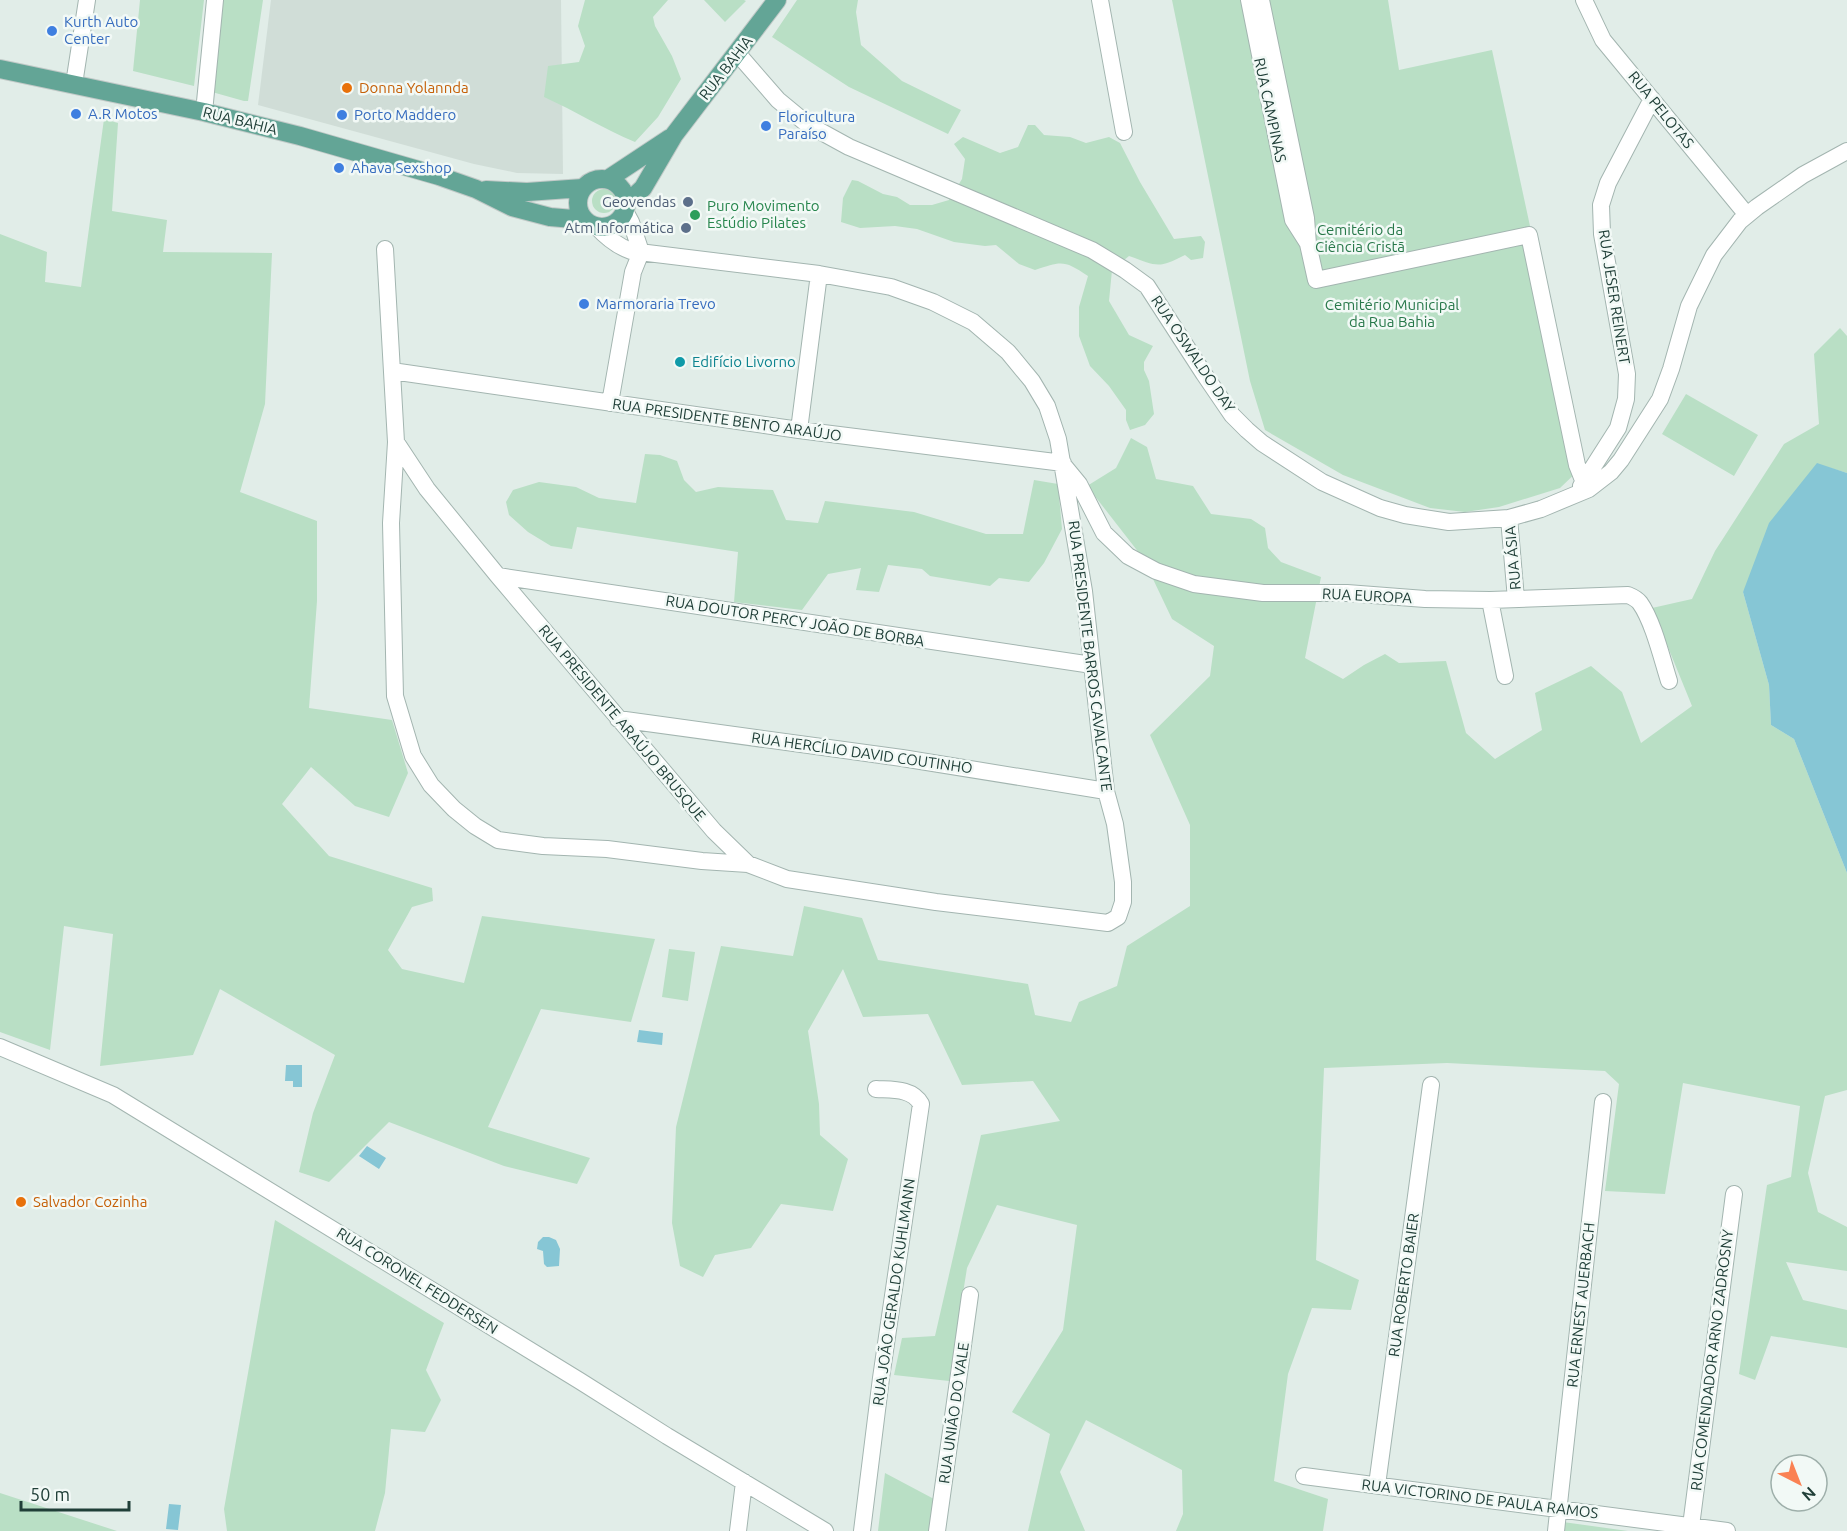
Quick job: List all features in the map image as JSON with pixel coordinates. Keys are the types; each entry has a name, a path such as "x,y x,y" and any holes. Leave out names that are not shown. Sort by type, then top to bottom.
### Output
{"main road":[{"name":"RUA BAHIA","path":"626,208 643,188 674,135 777,0"},
{"name":"RUA BAHIA","path":"0,69 204,112 357,152 476,189 512,207 559,219 590,223"},
{"name":"RUA BAHIA","path":"608,179 674,135"},
{"path":"608,179 620,186 626,198 626,208 614,224 602,227 590,223 582,216 578,205 583,188 595,180 608,179"},
{"name":"RUA BAHIA","path":"476,189 526,192 583,188"}],"street":[{"path":"74,84 87,0"},
{"path":"204,112 215,0"},
{"path":"1100,0 1124,132"},
{"name":"RUA CAMPINAS","path":"1249,0 1299,219"},
{"name":"RUA CAMPINAS","path":"1261,0 1299,219"},
{"name":"RUA PELOTAS","path":"1584,0 1603,40 1747,215"},
{"name":"RUA OSWALDO DAY","path":"738,54 778,100 807,124 849,147 1092,250 1147,286 1233,415 1262,443 1322,482 1380,508 1405,515 1449,522 1509,518 1541,509 1580,487 1589,489 1611,472 1660,399 1693,298 1714,255 1747,215 1803,175 1847,150"},
{"name":"RUA JESER REINERT","path":"1580,487 1618,428 1626,399 1627,374 1602,234 1601,205 1608,183 1652,99"},
{"path":"610,403 633,272 641,252 626,208"},
{"path":"1299,219 1308,244 1316,280 1528,235 1580,487"},
{"name":"RUA PRESIDENTE BARROS CAVALCANTE","path":"590,223 622,248 632,251 819,274 891,287 933,302 973,322 1008,352 1032,381 1047,406 1058,439 1084,591 1106,791 1115,824 1123,882 1123,902 1118,916 1107,924"},
{"path":"385,249 396,442 391,523 395,696 413,756 431,785 461,815 498,840 748,864"},
{"path":"800,430 819,274"},
{"name":"RUA PRESIDENTE BENTO ARAÚJO","path":"392,371 800,430 1063,464"},
{"name":"RUA PRESIDENTE ARAÚJO BRUSQUE","path":"396,442 427,489 498,576 714,831 748,864 787,879 936,902 1107,924"},
{"name":"RUA EUROPA","path":"1063,464 1079,484 1104,532 1128,556 1156,571 1194,585 1263,593 1347,593 1425,599 1490,600 1628,595 1641,604 1652,628 1669,681"},
{"name":"RUA ÁSIA","path":"1509,518 1516,599"},
{"name":"RUA DOUTOR PERCY JOÃO DE BORBA","path":"498,576 1092,665"},
{"path":"1490,600 1505,676"},
{"name":"RUA HERCÍLIO DAVID COUTINHO","path":"618,719 902,758 1106,791"},
{"name":"RUA CORONEL FEDDERSEN","path":"0,1047 113,1095 825,1531"},
{"name":"RUA ROBERTO BAIER","path":"1377,1485 1431,1085"},
{"name":"RUA JOÃO GERALDO KUHLMANN","path":"861,1531 921,1104 915,1096 908,1092 876,1089"},
{"name":"RUA ERNEST AUERBACH","path":"1556,1531 1603,1102"},
{"name":"RUA COMENDADOR ARNO ZADROSNY","path":"1691,1526 1734,1194"},
{"name":"RUA UNIÃO DO VALE","path":"937,1531 970,1295"},
{"name":"RUA VICTORINO DE PAULA RAMOS","path":"1304,1476 1727,1531"},
{"path":"738,1531 744,1482"}],"shaded area":[{"path":"271,0 561,0 563,174 517,173 474,164 258,105"}],"green space":[{"path":"140,0 204,0 194,86 133,71"},
{"path":"223,0 263,0 248,101 212,92"},
{"path":"585,0 668,0 653,17 655,26 672,56 681,79 658,117 635,142 544,97 548,66 579,62 585,46 578,26"},
{"path":"704,0 744,0 746,1 725,22"},
{"path":"797,0 858,0 856,12 861,45 902,81 961,110 948,134 849,87 772,37"},
{"name":"Cemitério Municipal da Rua Bahia","path":"1172,0 1388,0 1399,70 1492,50 1582,467 1560,488 1499,507 1465,512 1430,508 1343,475 1265,430 1250,381"},
{"path":"104,119 118,123 112,211 167,220 163,252 272,253 265,404 240,492 317,521 317,601 309,708 392,720 408,773 389,817 355,806 311,767 282,804 329,856 432,888 433,901 412,907 388,950 402,969 464,983 482,916 655,939 631,1022 541,1009 488,1127 590,1158 577,1184 504,1166 389,1122 329,1182 299,1172 313,1113 335,1055 220,989 193,1055 100,1066 113,934 64,926 50,1050 0,1032 0,234 47,252 45,282 81,287"},
{"path":"1028,125 1035,125 1044,135 1070,137 1086,143 1109,137 1120,143 1174,239 1201,236 1205,242 1203,258 1191,260 1185,255 1163,264 1157,264 1129,256 1112,270 1109,301 1129,335 1153,346 1144,362 1144,370 1149,381 1154,414 1145,425 1130,430 1126,420 1126,410 1109,386 1090,366 1079,336 1079,307 1088,276 1063,264 1035,270 1019,264 996,245 954,242 917,229 895,226 860,228 841,222 843,198 852,180 883,194 897,197 910,205 932,205 949,200 962,179 965,159 954,144 963,137 1000,153 1018,147"},
{"path":"604,189 613,192 616,201 613,210 604,213 595,210 592,201 595,192"},
{"path":"1840,328 1847,336 1847,473 1817,464 1743,592 1769,685 1771,725 1794,739 1847,873 1847,1090 1825,1096 1808,1173 1818,1212 1847,1227 1847,1271 1786,1262 1803,1300 1847,1310 1847,1348 1771,1336 1755,1380 1739,1374 1767,1185 1791,1177 1800,1106 1683,1083 1665,1194 1605,1191 1619,1084 1605,1071 1447,1063 1324,1068 1316,1260 1359,1280 1351,1310 1312,1308 1288,1374 1274,1481 1328,1499 1323,1531 1176,1531 1183,1514 1182,1470 1086,1420 1060,1472 1085,1531 1028,1531 1050,1434 1012,1412 1063,1330 1077,1225 997,1205 967,1268 949,1381 894,1375 902,1338 935,1336 981,1135 1060,1121 1033,1081 962,1085 928,1014 863,1017 843,969 808,1031 819,1104 820,1135 848,1159 833,1211 781,1204 751,1248 715,1255 703,1277 680,1266 672,1223 676,1127 721,946 793,956 804,906 862,918 878,960 1028,984 1035,1015 1071,1022 1079,1002 1117,986 1127,946 1190,906 1190,825 1150,735 1210,676 1214,646 1172,619 1143,558 1087,486 1116,468 1131,438 1147,447 1156,479 1193,486 1211,514 1251,519 1265,528 1268,548 1281,562 1321,577 1305,658 1343,679 1385,654 1399,663 1446,661 1466,733 1495,759 1542,730 1535,693 1591,666 1622,692 1641,743 1692,706 1652,608 1692,599 1715,551 1784,444 1819,424 1814,354"},
{"path":"1686,394 1758,435 1734,476 1662,434"},
{"path":"645,454 660,455 677,461 684,480 696,492 718,487 773,490 786,520 818,523 825,501 914,512 986,534 1023,534 1034,480 1058,484 1062,529 1044,563 1029,582 999,578 990,586 930,576 922,569 888,565 879,592 856,590 861,568 828,574 802,610 734,602 738,552 577,527 572,549 551,546 528,532 509,515 506,502 513,490 539,482 576,487 599,498 636,503"},
{"path":"669,949 695,952 688,1001 662,997"},
{"path":"275,1220 444,1323 426,1370 441,1400 425,1432 391,1429 385,1493 375,1531 227,1531 224,1509"},
{"path":"885,1473 934,1499 929,1531 878,1531"},
{"path":"0,1493 117,1531 0,1531"},
{"path":"1563,1522 1628,1531 1562,1531"}],"water":[{"path":"1817,463 1847,473 1847,873 1794,739 1771,725 1769,685 1743,592 1769,523"},
{"path":"639,1030 663,1033 662,1045 637,1042"},
{"path":"286,1065 302,1065 302,1087 293,1087 293,1081 285,1081"},
{"path":"367,1146 386,1158 379,1169 359,1156"},
{"path":"543,1237 556,1240 560,1249 559,1266 547,1267 544,1264 543,1251 537,1249 538,1242"},
{"path":"169,1504 181,1505 178,1530 166,1529"}],"place":[{"name":"Kurth Auto Center","path":"52,31"},
{"name":"Donna Yolannda","path":"347,88"},
{"name":"A.R Motos","path":"76,114"},
{"name":"Porto Maddero","path":"342,115"},
{"name":"Floricultura Paraíso","path":"766,126"},
{"name":"Ahava Sexshop","path":"339,168"},
{"name":"Geovendas","path":"688,202"},
{"name":"Puro Movimento Estúdio Pilates","path":"695,215"},
{"name":"Atm Informática","path":"686,228"},
{"name":"Marmoraria Trevo","path":"584,304"},
{"name":"Edifício Livorno","path":"680,362"},
{"name":"Salvador Cozinha","path":"21,1202"}],"park label":[{"name":"Cemitério da Ciência Cristã","path":"1360,238"}]}
